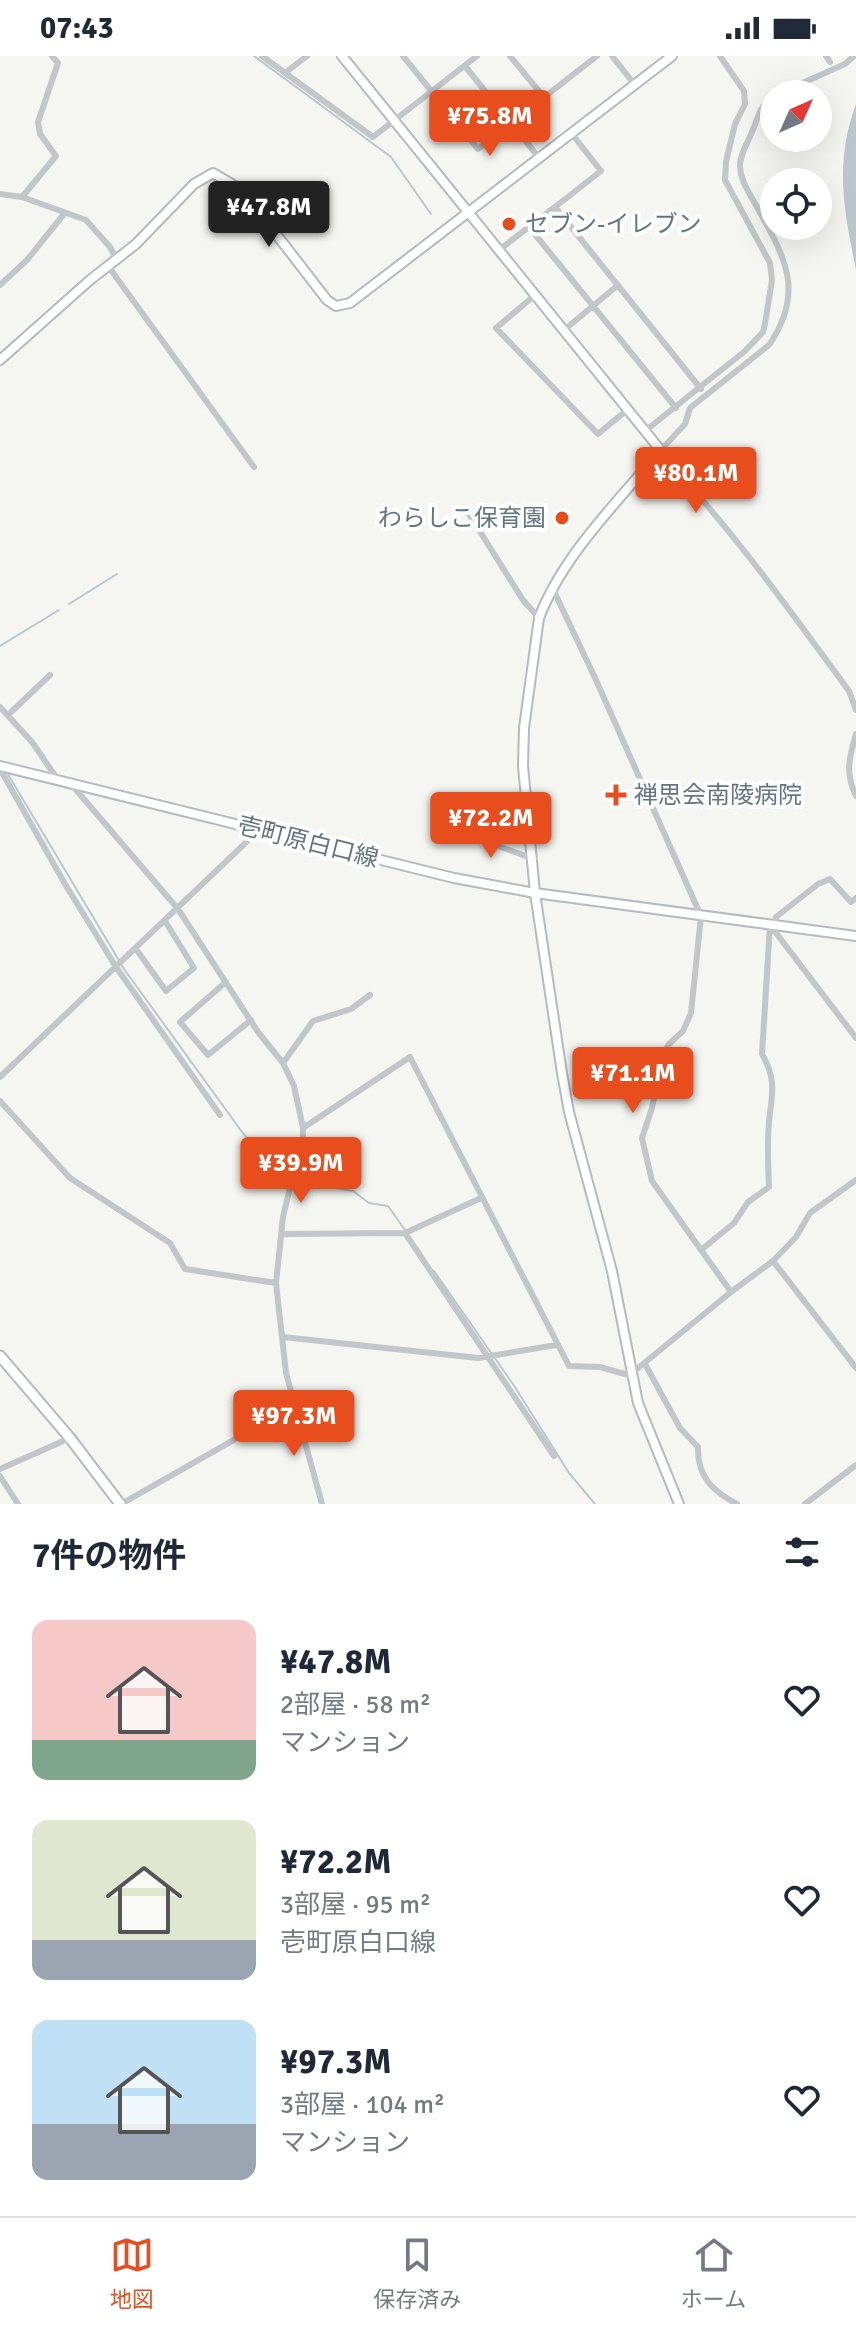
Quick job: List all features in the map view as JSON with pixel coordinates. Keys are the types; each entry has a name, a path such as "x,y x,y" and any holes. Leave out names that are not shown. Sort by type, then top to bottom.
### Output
{"main road":[{"path":"0,1356 5,1368 70,1438 120,1504"}],"street":[{"path":"22,197 56,156 40,134 38,122 58,63 52,56"},
{"path":"262,56 373,137 477,56"},
{"path":"285,73 307,56"},
{"path":"342,56 659,452 753,559 849,691 856,710"},
{"path":"403,56 478,149 597,56"},
{"path":"510,56 543,96"},
{"path":"612,56 635,85"},
{"path":"0,360 136,244 194,184 213,173 242,190 327,300 336,306 350,303 470,214 672,56"},
{"path":"645,431 701,389 763,332 772,280 765,250 725,180 728,152 745,98 741,84 720,56"},
{"path":"809,80 845,64 854,56"},
{"path":"465,66 540,159"},
{"path":"679,1504 645,1424 612,1271 569,1112 535,893 523,766 524,728 539,618 552,587 565,567 685,424 690,408 769,345 777,332 786,302 789,275 780,248 745,185 740,162 760,111"},
{"path":"499,250 601,171 572,134"},
{"path":"0,194 22,197 86,220 110,247 117,260"},
{"path":"555,207 701,389"},
{"path":"0,285 27,260 64,214"},
{"path":"529,227 676,408"},
{"path":"108,266 254,467"},
{"path":"563,331 618,285"},
{"path":"535,295 496,328 598,434 627,410"},
{"path":"469,514 523,600 539,618"},
{"path":"552,587 701,916 691,1013 683,1031 663,1054 652,1108 642,1138 652,1181 731,1292"},
{"path":"8,715 50,675"},
{"path":"0,707 32,742 58,780"},
{"path":"856,734 847,765 849,782 856,796"},
{"path":"0,767 65,884 116,967 220,1115"},
{"name":"壱町原白口線","path":"0,767 454,878 535,893 856,936"},
{"path":"71,784 178,909 283,1063 294,1086 303,1128 303,1145 283,1217 276,1283 286,1373 322,1504"},
{"path":"0,1077 259,830"},
{"path":"459,832 534,859"},
{"path":"701,1250 734,1223 748,1202 769,1187 769,1120 774,1100 772,1077 762,1054 772,925 776,917 818,884 830,879 851,902 856,898"},
{"path":"136,949 166,991 194,968 165,921"},
{"path":"772,925 856,1038"},
{"path":"226,982 180,1022 208,1055 251,1020"},
{"path":"283,1063 313,1021 351,1009 370,995"},
{"path":"303,1128 410,1057 569,1366 600,1367 632,1374 773,1261 796,1237 810,1213 856,1180"},
{"path":"0,1101 70,1178 170,1243 185,1269 276,1283"},
{"path":"283,1234 405,1233 481,1198"},
{"path":"405,1233 554,1456"},
{"path":"773,1261 856,1368"},
{"path":"283,1337 490,1357 556,1345"},
{"path":"645,1364 680,1428 698,1447 698,1463 715,1493 737,1504"},
{"path":"120,1504 295,1405"},
{"path":"0,1469 70,1438"},
{"path":"805,1504 856,1465"},
{"path":"0,1476 18,1504"}],"shaded area":[{"path":"856,104 856,270 845,207 843,167 849,126"}],"waterway":[{"path":"254,56 391,157 431,214"},
{"path":"69,604 117,574"},
{"path":"0,646 59,610"},
{"path":"6,771 124,969 242,1132 273,1168 286,1180 353,1191 369,1203 388,1206 405,1230"},
{"path":"434,1271 515,1387 569,1473 595,1504"}],"place":[{"name":"セブン-イレブン","path":"509,224"},
{"name":"わらしこ保育園","path":"562,518"},
{"name":"禅思会南陵病院","path":"616,795"}]}
